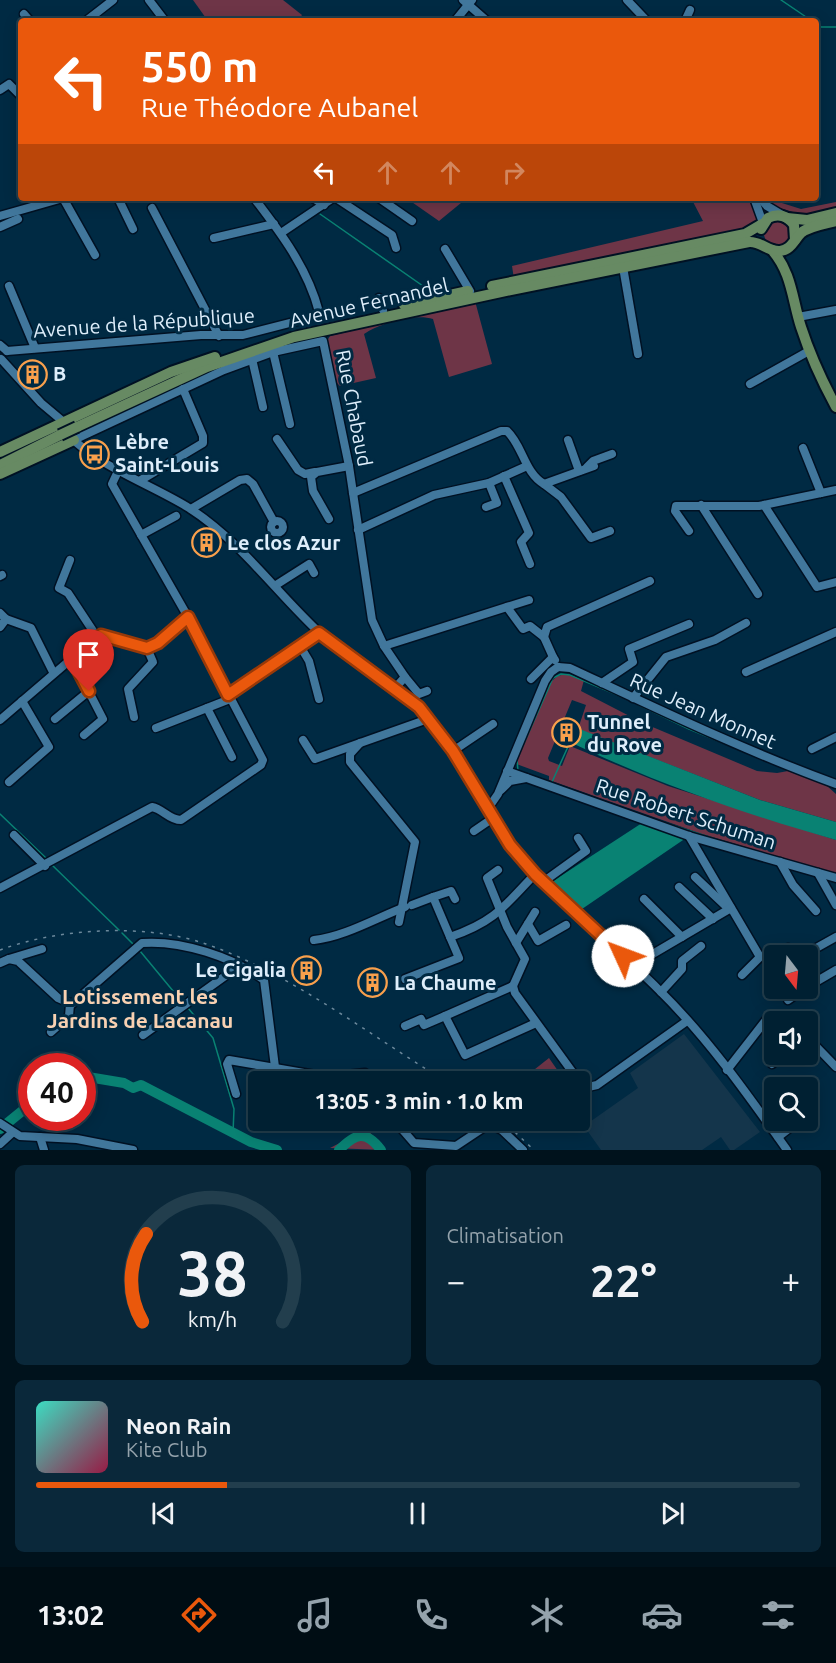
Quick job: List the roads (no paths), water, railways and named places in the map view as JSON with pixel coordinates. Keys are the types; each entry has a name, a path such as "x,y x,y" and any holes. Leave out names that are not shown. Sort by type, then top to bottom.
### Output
{"main road":[{"path":"794,289 783,263 768,248 760,235 763,223 773,216 807,220 836,213"},
{"path":"786,217 796,230 789,257 798,317 809,351 836,407"},
{"path":"768,248 782,251 803,231 836,221"},
{"name":"Avenue Fernandel","path":"0,465 185,372 253,345 383,310 745,234 763,223"},
{"name":"Avenue Fernandel","path":"0,458 234,357 341,325 749,242 768,248"},
{"path":"323,341 327,333 341,325"},
{"path":"0,452 68,430"},
{"path":"0,474 68,430"}],"street":[{"path":"90,18 113,0"},
{"path":"149,0 163,18"},
{"path":"627,0 643,18"},
{"path":"457,18 468,1 484,18"},
{"path":"686,18 690,10"},
{"path":"0,90 9,84 18,93"},
{"path":"0,216 52,201"},
{"path":"65,201 95,255"},
{"path":"119,201 133,229"},
{"path":"256,201 281,233 331,201"},
{"path":"317,201 324,206"},
{"path":"340,201 392,235 396,248"},
{"path":"383,201 412,221"},
{"path":"755,201 763,223"},
{"path":"762,201 766,206 786,217"},
{"path":"152,208 219,336"},
{"path":"0,227 18,219"},
{"path":"214,238 274,224"},
{"name":"Avenue de la République","path":"2,353 35,348 264,331 317,316 320,312 314,289 281,233"},
{"path":"445,249 470,291"},
{"path":"623,267 638,354"},
{"path":"9,286 35,348"},
{"path":"379,298 383,310"},
{"path":"798,317 836,310"},
{"name":"Rue Chabaud","path":"68,430 183,389 252,359 323,341 350,466 372,620 384,646 418,694 428,691"},
{"path":"750,384 809,351"},
{"path":"273,352 290,424"},
{"path":"2,353 46,408 90,454 191,509 221,533 276,585 319,633 396,687 428,718 453,751 487,810 535,874 662,992 727,1070 787,1150"},
{"path":"252,359 263,406"},
{"path":"141,480 202,443 203,436 183,389"},
{"path":"353,493 501,431 507,431 535,479 561,497 591,538 610,531"},
{"path":"277,439 298,470 305,474 350,466"},
{"path":"568,440 581,470"},
{"path":"803,448 822,493"},
{"path":"581,470 593,461 612,454"},
{"path":"358,530 434,495 489,483 527,466"},
{"path":"544,484 594,466"},
{"path":"0,888 152,807 158,808 175,820 181,820 261,765 263,760 188,617 112,484 120,469"},
{"path":"317,472 311,477 310,483 329,519"},
{"path":"502,477 515,509"},
{"path":"502,477 530,533 521,542 530,564"},
{"path":"191,509 240,480 247,479 253,484 274,522"},
{"path":"486,507 497,503 489,483"},
{"path":"689,531 674,508 681,505 764,505 836,490"},
{"path":"701,505 759,594"},
{"path":"764,505 817,587 836,582"},
{"path":"141,535 176,516"},
{"path":"70,560 59,588 69,593 97,637"},
{"path":"276,585 309,564 314,573"},
{"path":"544,637 547,627 650,581"},
{"path":"384,646 529,600"},
{"path":"487,810 507,776 545,681 558,667 544,637 530,626 523,629 507,607"},
{"path":"0,627 3,616 31,628 53,672"},
{"path":"0,720 53,672 97,637 107,636 147,648 158,643 188,617"},
{"path":"633,698 666,657 715,640 746,622"},
{"path":"602,683 633,662 629,649 689,624"},
{"path":"746,672 836,632"},
{"path":"156,728 229,697 319,633"},
{"path":"300,646 309,661 319,699"},
{"path":"134,717 128,689 153,662 147,648"},
{"path":"71,657 103,719 84,735"},
{"path":"531,679 553,657"},
{"name":"Rue Jean Monnet","path":"558,667 570,668 719,739 836,784"},
{"path":"396,687 405,676"},
{"path":"55,719 89,691"},
{"path":"9,782 49,747 22,701"},
{"path":"207,708 232,757"},
{"path":"303,740 315,759 428,718"},
{"path":"453,751 493,724"},
{"path":"812,749 836,738"},
{"path":"360,743 350,754 350,762 415,842 407,906 399,922"},
{"name":"Rue Robert Schuman","path":"507,776 526,778 689,836 836,878"},
{"path":"474,831 493,818"},
{"path":"14,835 45,866"},
{"path":"689,836 760,957 742,975"},
{"path":"543,882 586,851 578,838"},
{"path":"780,862 794,885 816,910"},
{"path":"405,1026 422,1019 424,1025 513,986 525,959 487,878 498,870"},
{"path":"818,873 836,905"},
{"path":"450,937 480,927 501,910 535,874"},
{"path":"695,877 730,908"},
{"path":"679,887 713,918"},
{"path":"314,940 340,934 407,906 451,891 455,899"},
{"path":"405,979 459,958 433,897"},
{"path":"644,899 682,937"},
{"path":"634,965 730,908"},
{"path":"516,943 535,912"},
{"path":"528,924 538,941 566,925"},
{"path":"818,947 836,937"},
{"path":"70,1004 142,943 175,945 239,966 264,980 275,1067"},
{"path":"662,992 682,969 682,961 701,946"},
{"path":"4,961 42,949"},
{"path":"4,961 18,961 58,998 70,1004"},
{"path":"143,1035 239,966"},
{"path":"818,981 836,970"},
{"path":"513,986 569,1071"},
{"path":"51,1032 69,1016 70,1004"},
{"path":"446,1016 465,1055 536,1023"},
{"path":"590,1087 597,1085 687,1021"},
{"path":"727,1070 764,1023"},
{"path":"818,1048 836,1067"},
{"path":"236,1094 227,1064 230,1060 296,1071"},
{"path":"0,1123 12,1133 77,1139 133,1150"},
{"path":"404,1131 414,1143 456,1146 478,1131"},
{"path":"503,1131 523,1150"},
{"path":"776,1134 781,1131"},
{"path":"0,1144 12,1133"},
{"path":"40,1137 44,1150"}],"waterway":[{"path":"781,0 808,18"},
{"path":"819,26 836,27"},
{"path":"320,214 433,293"},
{"path":"518,771 517,759 553,678 561,674 570,675 627,699"},
{"path":"639,705 689,729 786,769"},
{"path":"552,782 571,740"},
{"path":"0,814 46,858"},
{"path":"653,819 734,845"},
{"path":"52,865 119,930"},
{"path":"122,933 133,944"},
{"path":"140,951 183,1003"},
{"path":"188,1008 213,1038 234,1109 233,1133"},
{"path":"96,1078 124,1083 133,1088 141,1085 251,1142 277,1150"},
{"path":"0,1129 18,1114"},
{"path":"339,1150 350,1140 360,1136 370,1139 381,1150"}],"railway":[{"path":"0,950 49,937 75,933 130,931 182,937 237,956 268,971 330,1007 430,1071"},
{"path":"514,1131 534,1150"}],"place":[{"name":"B","path":"32,374"},
{"name":"Lèbre Saint-Louis","path":"94,454"},
{"name":"Le clos Azur","path":"206,543"},
{"name":"Tunnel du Rove","path":"566,733"},
{"name":"Le Cigalia","path":"307,970"},
{"name":"La Chaume","path":"373,983"}],"district":[{"name":"Lotissement les Jardins de Lacanau","path":"140,1009"}]}
